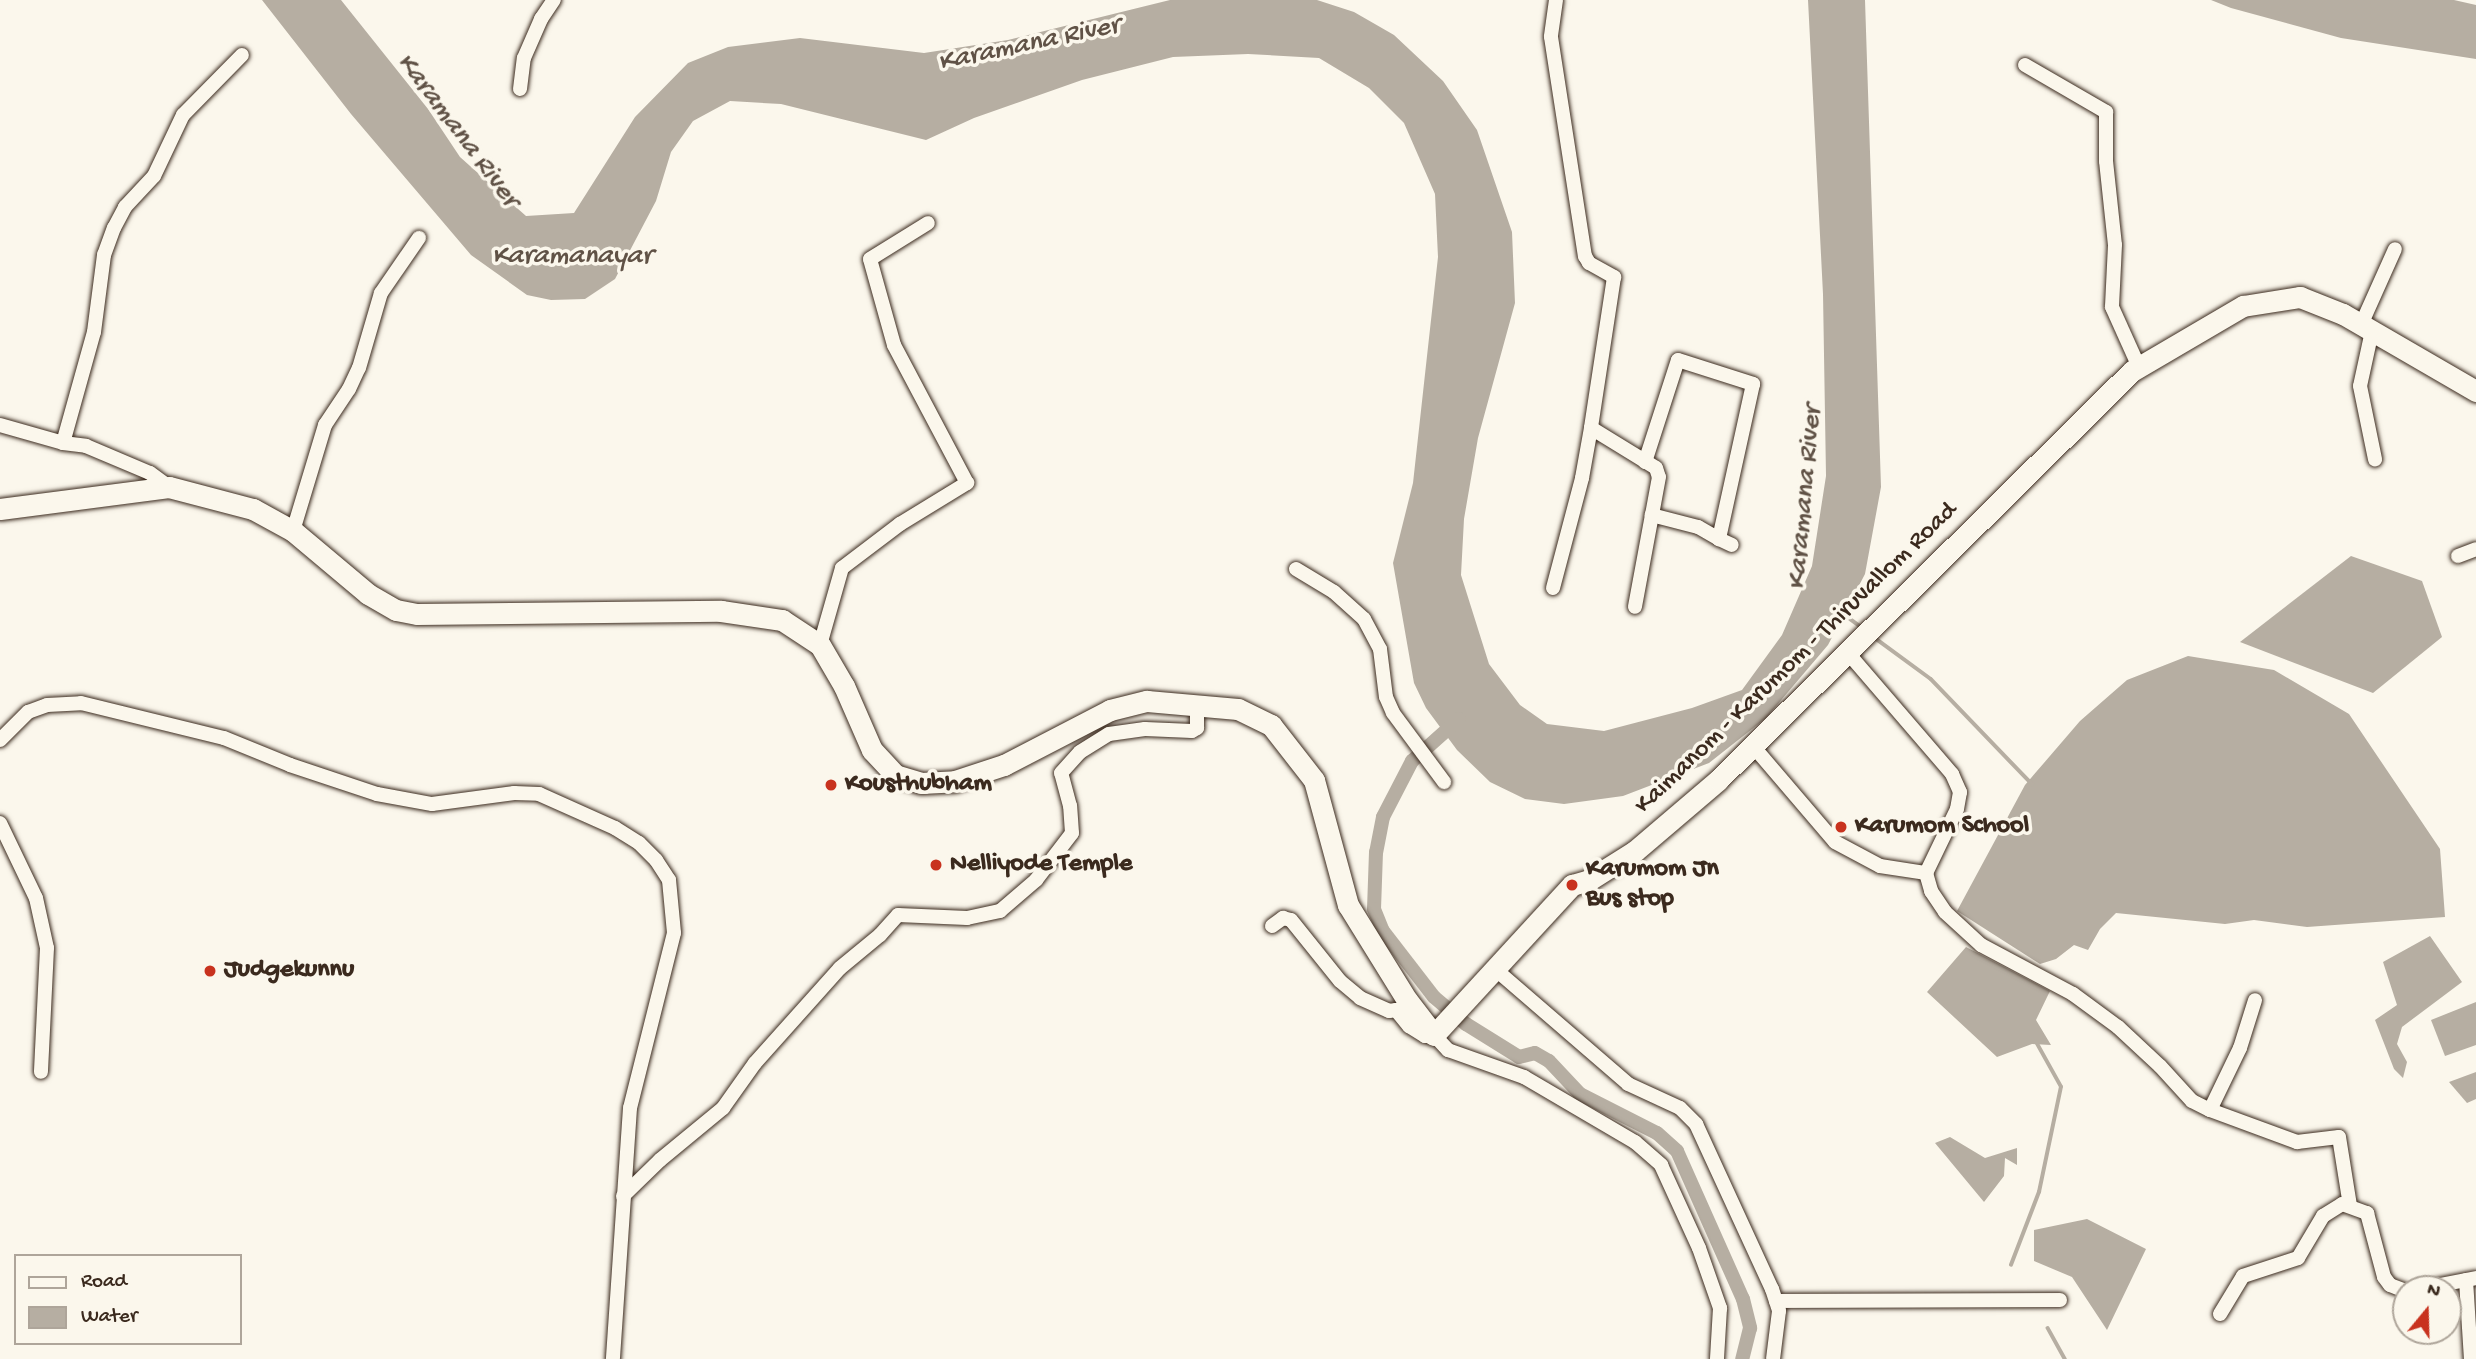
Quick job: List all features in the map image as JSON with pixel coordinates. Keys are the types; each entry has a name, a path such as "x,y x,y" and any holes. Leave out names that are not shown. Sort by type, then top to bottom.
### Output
{"main road":[{"name":"Kaimanom - Karumom - Thiruvallom Road","path":"1434,1035 1465,1005 1495,968 1572,885 1590,880 1635,851 1753,746 2138,367 2243,306 2300,297 2366,328 2476,391"},
{"path":"0,509 169,487 253,509 293,531 368,594 396,610 417,614 721,611 782,620 820,645 844,686 872,750 895,775 921,783 955,781 1004,765 1110,710 1147,701 1197,703 1238,709 1271,725 1284,738 1314,780 1348,905 1407,1000 1434,1035"}],"street":[{"path":"520,89 524,58 541,19 554,0"},
{"path":"1553,588 1583,478 1614,277 1589,263 1585,256 1551,37 1556,0"},
{"path":"63,443 94,332 104,255 114,228 125,207 154,176 183,115 242,55"},
{"path":"2025,65 2106,112 2106,161 2115,245 2112,307 2138,367"},
{"path":"820,645 842,569 900,524 967,482 894,345 870,259 928,223"},
{"path":"293,531 325,425 349,389 359,368 381,293 419,238"},
{"path":"2375,458 2360,386 2366,328 2395,249"},
{"path":"1645,462 1678,360 1753,384 1726,542 1698,527 1652,515"},
{"path":"0,425 98,451 162,479 169,487"},
{"path":"1591,428 1656,468 1659,477 1635,607"},
{"path":"2458,556 2476,549"},
{"path":"1296,569 1334,592 1364,619 1380,649 1386,697 1404,728 1444,782"},
{"path":"1848,653 1952,774 1960,792 1957,809 1926,873 1931,891 1945,912 1981,945 2073,994 2152,1058 2192,1101 2297,1142 2339,1137 2350,1206"},
{"path":"0,740 28,712 47,705 80,703 224,738 290,765 377,794 432,804 513,793 539,794 615,828 639,843 656,860 669,880 674,933 636,1073 625,1145 613,1359"},
{"path":"623,1196 660,1160 723,1108 755,1063 840,968 880,935 898,915 967,918 1000,912 1036,880 1073,832 1070,806 1061,773 1080,752 1109,734 1145,729 1192,731 1197,728 1197,703"},
{"path":"1753,746 1835,842 1880,866 1926,873"},
{"path":"0,823 36,898 47,948 41,1072"},
{"path":"1272,926 1283,918 1291,920 1339,981 1360,998 1389,1011 1396,1010 1409,1026 1425,1037 1434,1035 1448,1050 1524,1077 1635,1142 1661,1165 1699,1248 1720,1308 1717,1359"},
{"path":"1495,968 1628,1084 1680,1108 1696,1124 1729,1191 1776,1301 1778,1334 1773,1359"},
{"path":"2210,1110 2240,1048 2255,1000"},
{"path":"2220,1314 2243,1276 2298,1258 2323,1216 2333,1208 2350,1206 2367,1213 2384,1277 2392,1286"},
{"path":"2471,1279 2471,1359"},
{"path":"1776,1301 2060,1300"}],"water":[{"name":"Karamanayar","path":"262,0 341,0 428,109 460,157 526,216 574,213 635,117 688,63 728,47 800,38 924,53 1008,40 1170,0 1317,0 1354,12 1394,35 1443,81 1477,130 1512,232 1515,303 1478,438 1464,519 1461,575 1489,664 1520,705 1547,724 1604,731 1692,708 1742,690 1782,635 1812,566 1826,476 1823,294 1808,0 1865,0 1881,487 1865,574 1828,645 1766,718 1709,763 1623,796 1564,804 1525,799 1490,782 1457,750 1426,708 1414,683 1393,563 1413,483 1438,257 1435,194 1404,123 1369,88 1319,58 1248,54 1173,57 1082,80 974,118 926,140 781,104 730,101 693,121 671,152 656,201 615,279 585,299 551,300 527,295 471,255 351,114"},
{"path":"2211,0 2454,0 2476,5 2476,59 2341,38"},
{"path":"2351,556 2422,581 2442,637 2373,693 2240,642"},
{"path":"2188,656 2274,670 2349,714 2440,849 2445,917 2307,927 2254,920 2225,924 2116,913 2100,929 2088,950 2074,945 2056,959 2040,964 1957,911 2025,785 2080,721 2127,680"},
{"path":"2430,936 2462,982 2402,1027 2397,1044 2407,1062 2403,1078 2394,1069 2375,1020 2397,1005 2383,962"},
{"path":"1966,947 2050,991 2036,1020 2051,1045 2032,1044 1997,1057 1927,992"},
{"path":"2476,1002 2476,1045 2445,1056 2431,1020"},
{"path":"2476,1072 2476,1099 2467,1103 2449,1082"},
{"path":"1950,1137 1985,1158 2017,1148 2017,1165 2005,1158 2004,1176 1984,1202 1935,1143"},
{"path":"2087,1219 2146,1249 2107,1330 2072,1277 2034,1261 2034,1230"}],"waterway":[{"path":"1842,613 1861,627"},
{"path":"1875,638 1931,679 2032,784"},
{"path":"1459,719 1412,761 1383,817 1376,852 1374,909 1383,931 1434,997 1466,1024 1519,1057 1535,1053 1549,1061 1580,1094 1657,1133 1677,1151 1743,1299 1750,1328 1742,1359"},
{"path":"2011,1265 2039,1192 2061,1087 2036,1042"},
{"path":"2048,1328 2065,1359"}],"place":[{"name":"Kousthubham","path":"831,785"},
{"name":"Karumom School","path":"1841,827"},
{"name":"Nelliyode Temple","path":"936,865"},
{"name":"Karumom Jn Bus stop","path":"1572,885"},
{"name":"Judgekunnu","path":"210,971"}],"water label":[{"name":"Karamana River","path":"1029,45"},
{"name":"Karamana River","path":"457,131"},
{"name":"Karamana River","path":"1806,498"}]}
